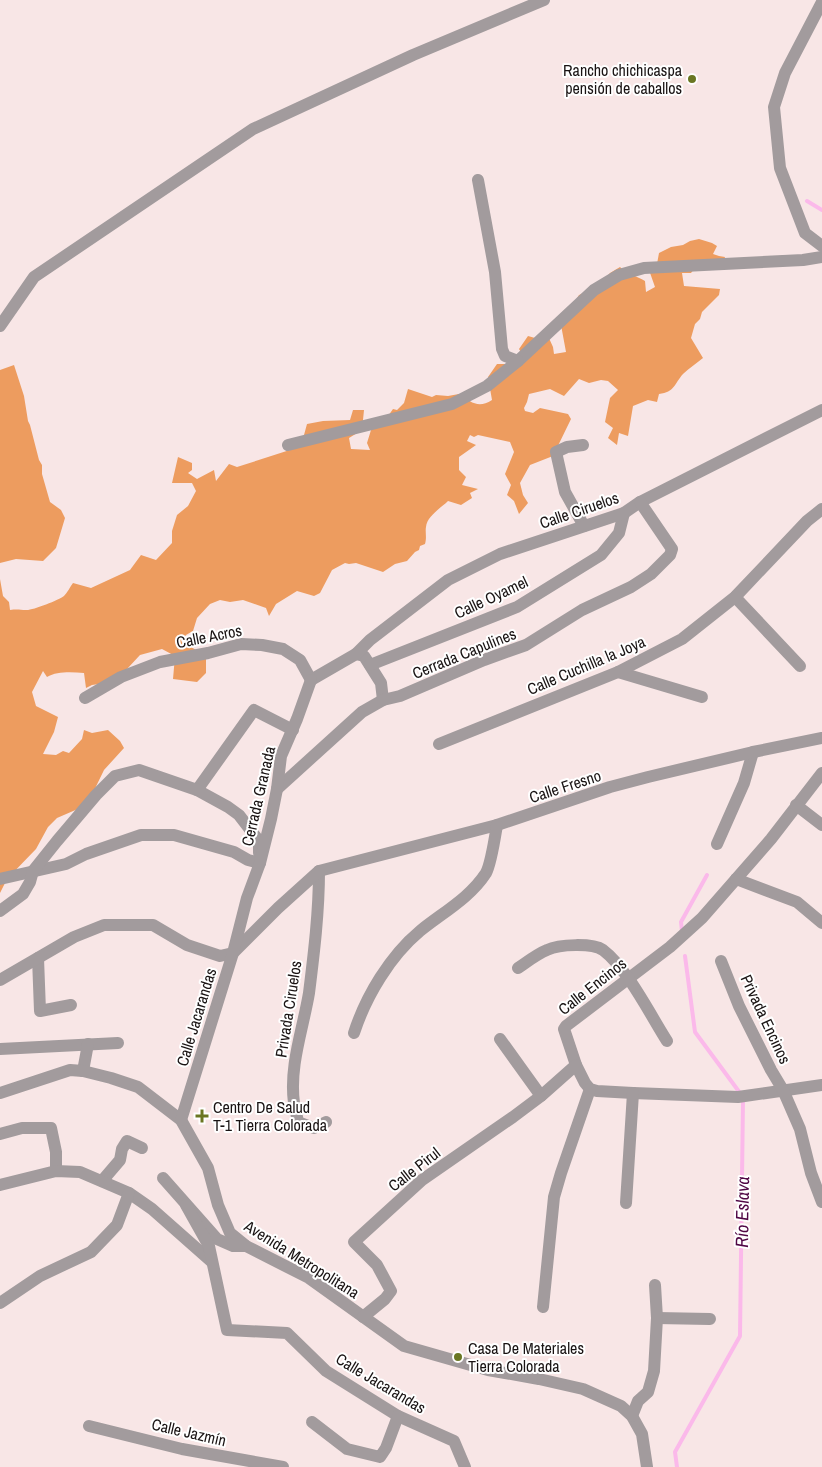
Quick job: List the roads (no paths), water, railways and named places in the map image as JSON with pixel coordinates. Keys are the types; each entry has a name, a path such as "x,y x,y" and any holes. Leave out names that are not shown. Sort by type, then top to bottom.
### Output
{"street":[{"path":"0,326 34,277 253,129 413,55 544,0"},
{"path":"822,2 785,73 774,107 780,168 805,233 822,246"},
{"path":"478,180 495,272 502,349 505,356 518,361"},
{"path":"288,445 452,404 487,386 518,361 594,290 618,275 644,268 803,260 822,257"},
{"name":"Calle Ciruelos","path":"356,654 370,640 448,580 500,554 624,513 640,502 822,410"},
{"path":"583,444 567,447 556,452 565,492 584,526"},
{"name":"Cerrada Capulines","path":"277,789 362,712 383,700 400,696 484,660 526,645 582,610 631,587 651,574 670,555 672,549 640,502"},
{"path":"807,521 822,509"},
{"name":"Calle Oyamel","path":"370,665 517,607 601,555 619,532 624,513"},
{"path":"807,521 822,517"},
{"name":"Calle Cuchilla la Joya","path":"439,744 618,672 682,639 735,597 807,521"},
{"path":"735,597 800,666"},
{"name":"Calle Acros","path":"85,698 121,677 160,662 208,653 241,644 283,649 300,660 311,680"},
{"path":"311,680 356,654 364,656 381,683 383,700"},
{"path":"618,672 702,697"},
{"name":"Cerrada Granada","path":"260,864 277,789 281,756 311,680"},
{"path":"197,790 254,710 292,730"},
{"name":"Calle Fresno","path":"319,872 497,825 648,777 822,738"},
{"path":"717,844 744,784 753,752"},
{"path":"0,879 33,871 66,864 86,854 141,835 174,836 234,852 260,864 259,841 239,815 228,806 197,790 139,770 116,776 96,795 33,871 30,882 22,894 0,911"},
{"name":"Calle Encinos","path":"590,1089 576,1065 565,1034 564,1029 566,1026 670,947 702,918 771,839 822,772"},
{"path":"796,805 822,824"},
{"path":"354,1033 375,985 402,949 418,932 474,888 487,871 497,825"},
{"name":"Calle Jacarandas","path":"182,1120 233,952 247,898 260,864"},
{"name":"Calle Jacarandas","path":"233,952 278,908 319,872"},
{"name":"Privada Ciruelos","path":"319,872 319,896 309,994 294,1077 294,1102 298,1122 314,1128 326,1122"},
{"path":"736,879 797,902 822,923"},
{"path":"0,980 74,937 104,925 153,925 187,946 220,956 233,952"},
{"path":"518,968 548,949 580,944 602,949 629,979 667,1041"},
{"path":"38,958 40,1011 71,1005"},
{"name":"Privada Encinos","path":"721,961 739,1006 783,1090 800,1129 811,1173 822,1202"},
{"path":"500,1039 541,1096"},
{"path":"0,1049 118,1043"},
{"path":"83,1071 88,1044"},
{"name":"Calle Pirul","path":"363,1317 391,1291 377,1265 354,1242 422,1180 541,1096 576,1065"},
{"name":"Avenida Metropolitana","path":"0,1093 70,1070 83,1071 138,1087 182,1120 208,1168 218,1205 230,1233 246,1246 309,1278 404,1346 488,1370 583,1389 621,1406 632,1416 642,1434 647,1467"},
{"path":"543,1307 554,1197 590,1089 633,1093 743,1096 822,1085"},
{"path":"626,1203 633,1093"},
{"path":"0,1134 22,1128 51,1128 56,1152 56,1171"},
{"path":"102,1181 120,1160 122,1148 127,1141 142,1148"},
{"path":"0,1185 56,1171 80,1172 129,1193 152,1209 212,1262"},
{"path":"163,1178 217,1238 233,1246 246,1246"},
{"path":"0,1303 40,1276 91,1252 117,1225 129,1193"},
{"name":"Calle Jacarandas","path":"186,1205 209,1246 227,1330 288,1334 326,1370 398,1416 454,1441 465,1467"},
{"path":"632,1416 638,1401 650,1388 656,1358 657,1318 655,1285"},
{"path":"657,1318 710,1319"},
{"path":"312,1422 346,1449 380,1456 386,1448 398,1416"},
{"name":"Calle Jazmín","path":"88,1426 182,1449 283,1467"}],"waterway":[{"name":"Río Eslava","path":"807,201 822,210"},
{"name":"Río Eslava","path":"682,931 681,922 707,875"},
{"name":"Río Eslava","path":"685,956 695,1032 740,1093"},
{"name":"Río Eslava","path":"677,1467 675,1452 740,1336 743,1099"}],"place":[{"name":"Rancho chichicaspa pensión de caballos","path":"692,79"},
{"name":"Centro De Salud T-1 Tierra Colorada","path":"202,1116"},
{"name":"Casa De Materiales Tierra Colorada","path":"458,1357"}]}
